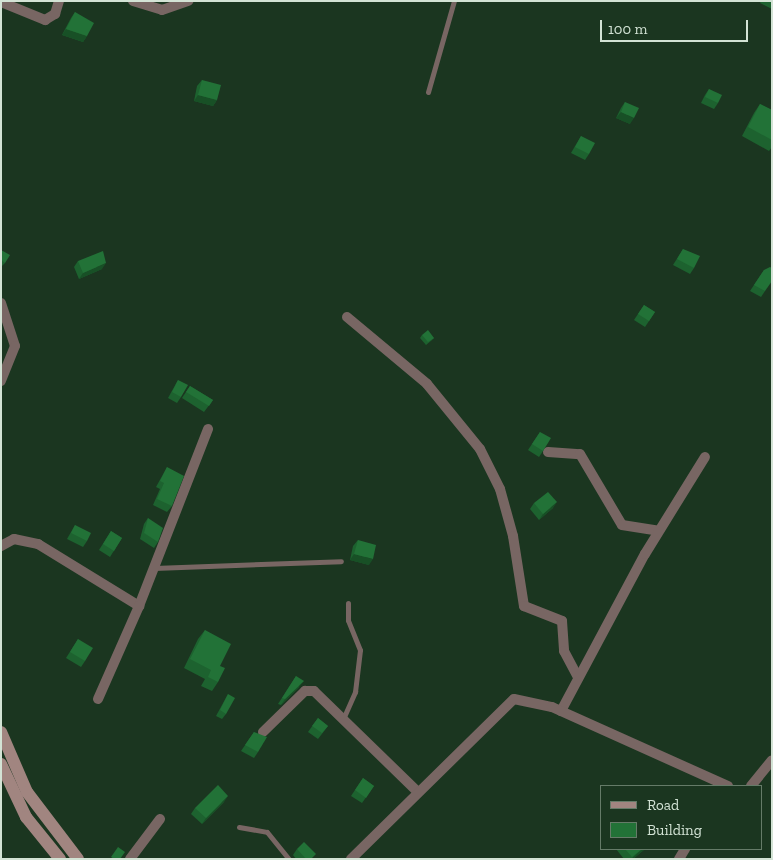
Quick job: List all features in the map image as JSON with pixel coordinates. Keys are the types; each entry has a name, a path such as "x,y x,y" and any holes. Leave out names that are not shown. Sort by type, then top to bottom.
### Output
{"main road":[{"path":"1,732 27,792 78,859"},
{"path":"1,764 26,817 60,859"}],"street":[{"path":"1,2 45,20 55,14 59,1"},
{"path":"133,1 162,10 188,1"},
{"path":"1,303 15,346 1,381"},
{"path":"347,317 428,384 480,449 500,489 513,536 524,606 562,622 564,651 578,677"},
{"path":"98,699 139,606 208,429"},
{"path":"548,452 580,454 622,524 659,531"},
{"path":"561,711 659,531 705,457"},
{"path":"1,546 14,539 38,544 139,606"},
{"path":"263,732 309,689 343,719 418,792"},
{"path":"351,859 514,699 532,699 726,785"},
{"path":"751,785 772,760"},
{"path":"130,859 160,819"}],"lane":[{"path":"428,92 454,1"},
{"path":"154,568 340,561"},
{"path":"343,719 355,692 360,650 348,620 348,603"},
{"path":"239,828 267,832 289,859"}],"building":[{"path":"75,12 94,23 87,36 66,29"},
{"path":"202,80 221,85 217,100 198,95"},
{"path":"709,89 722,95 718,103 705,97"},
{"path":"625,102 639,108 634,118 621,112"},
{"path":"760,104 772,110 772,140 748,127"},
{"path":"581,136 595,143 589,154 575,147"},
{"path":"683,249 700,256 694,268 677,259"},
{"path":"1,250 10,255 5,263 1,260"},
{"path":"103,251 106,263 83,273 78,261"},
{"path":"772,268 772,281 765,291 754,285 764,270"},
{"path":"644,305 655,312 649,321 638,314"},
{"path":"428,330 434,338 428,342 422,335"},
{"path":"178,380 188,385 181,397 172,392"},
{"path":"190,386 213,400 209,406 186,392"},
{"path":"540,432 551,438 543,451 532,444"},
{"path":"167,467 184,476 172,506 157,499 164,483 160,481"},
{"path":"548,492 557,502 543,514 534,503"},
{"path":"148,518 163,528 158,542 144,533"},
{"path":"75,525 91,533 87,541 71,533"},
{"path":"111,531 122,538 114,551 103,544"},
{"path":"358,540 376,545 373,559 354,554"},
{"path":"205,630 231,644 220,666 225,668 218,682 208,677 211,670 190,659"},
{"path":"78,639 93,648 85,661 70,652"},
{"path":"296,676 304,681 285,699 282,698"},
{"path":"228,694 235,698 226,714 220,710"},
{"path":"318,718 328,726 322,733 312,726"},
{"path":"254,732 267,737 258,752 245,745"},
{"path":"363,778 374,786 366,798 355,790"},
{"path":"218,785 228,796 206,818 195,808"},
{"path":"304,842 316,854 311,859 306,859 297,849"},
{"path":"118,847 125,852 120,859 114,859 111,857"},
{"path":"626,850 641,850 632,857"}]}
